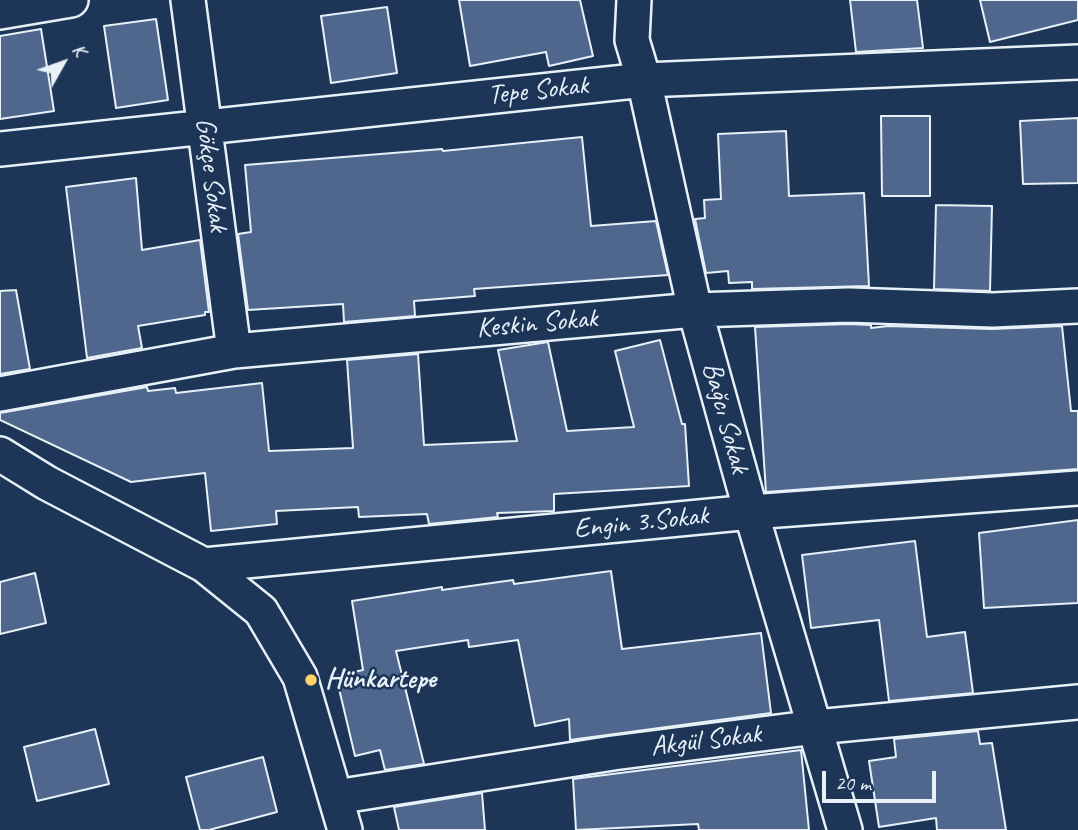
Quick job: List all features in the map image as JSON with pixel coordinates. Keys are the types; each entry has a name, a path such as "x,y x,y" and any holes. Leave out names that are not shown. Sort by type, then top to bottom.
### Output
{"street":[{"path":"0,12 71,0"},
{"name":"Gökçe Sokak","path":"188,0 234,351"},
{"name":"Bağcı Sokak","path":"634,0 632,40 644,80 695,310 751,512 845,830"},
{"name":"Tepe Sokak","path":"0,149 644,80 1078,62"},
{"name":"Keskin Sokak","path":"0,394 234,351 695,310 849,305 993,310 1078,306"},
{"path":"0,454 47,483 204,565 261,611 300,677 345,830"},
{"name":"Engin 3.Sokak","path":"204,565 751,512 1078,488"},
{"name":"Akgül Sokak","path":"336,797 613,753 816,727 1078,702"}],"building":[{"path":"459,0 580,0 593,56 549,66 546,52 470,66"},
{"path":"850,0 917,0 923,48 856,52"},
{"path":"980,0 1078,0 1078,20 990,42"},
{"path":"387,7 397,73 331,83 321,16"},
{"path":"156,19 168,100 116,108 104,26"},
{"path":"41,29 54,111 0,119 0,36"},
{"path":"881,116 930,116 930,196 882,196"},
{"path":"1078,118 1078,183 1023,184 1020,121"},
{"path":"786,131 789,196 864,193 869,286 752,289 752,282 729,283 728,271 706,273 695,219 705,218 704,200 721,199 718,134"},
{"path":"582,137 591,226 656,221 668,275 474,289 475,296 414,301 415,316 344,322 343,304 248,310 238,234 251,232 245,165 443,151"},
{"path":"136,178 142,250 200,240 209,312 205,312 205,315 138,326 142,348 87,358 66,187"},
{"path":"936,205 992,206 990,291 934,289"},
{"path":"16,290 30,369 0,374 0,291"},
{"path":"871,325 871,328 888,326 992,329 1062,326 1071,411 1078,411 1078,469 766,492 755,327"},
{"path":"660,340 682,424 685,424 689,486 554,494 554,511 497,513 498,517 429,524 427,514 359,517 358,507 276,511 277,524 211,531 205,473 131,482 0,420 0,413 147,387 148,391 175,388 176,393 262,383 269,451 353,448 347,360 418,354 424,445 517,441 498,350 548,342 567,431 634,427 615,351"},
{"path":"1078,520 1078,603 984,608 979,533"},
{"path":"915,541 927,637 965,632 973,693 889,701 879,620 811,628 802,555"},
{"path":"611,571 622,649 761,633 771,713 570,740 569,719 535,726 518,640 469,647 468,640 396,651 424,764 385,770 380,750 355,756 336,676 363,670 352,601 442,587 442,590 513,580 514,584"},
{"path":"35,573 46,623 0,634 0,582"},
{"path":"95,729 109,784 37,801 24,747"},
{"path":"978,731 980,744 992,743 1006,830 937,830 936,818 879,827 869,761 896,757 894,739"},
{"path":"801,750 809,830 699,830 698,824 576,830 573,779"},
{"path":"263,757 277,812 200,830 186,777"},
{"path":"482,793 485,830 399,830 394,807"}],"place":[{"name":"Hünkartepe","path":"311,680"}]}
